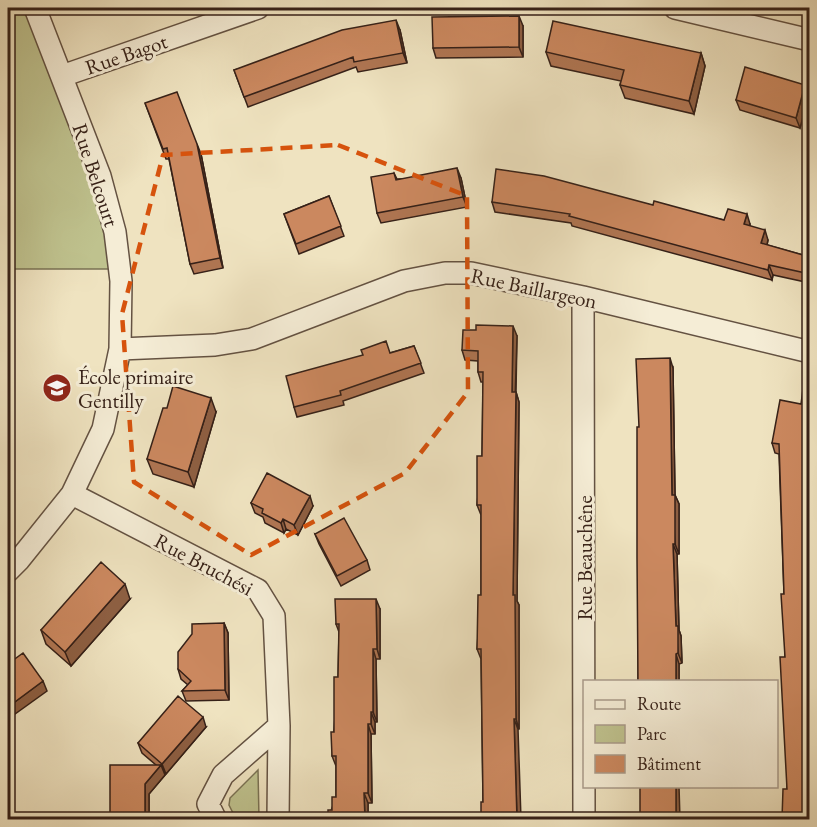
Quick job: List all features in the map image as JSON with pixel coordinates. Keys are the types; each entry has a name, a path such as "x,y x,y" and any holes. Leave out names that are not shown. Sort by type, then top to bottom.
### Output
{"street":[{"name":"Rue Belcourt","path":"8,572 72,494 103,429 120,349 121,281 115,232 100,176 35,8"},
{"name":"Rue Bagot","path":"62,76 258,8"},
{"path":"675,8 810,40"},
{"name":"Rue Baillargeon","path":"120,349 215,345 252,339 404,281 445,273 471,273 583,297 810,352"},
{"name":"Rue Beauchêne","path":"583,297 584,680"},
{"name":"Rue Bruchési","path":"72,494 258,590 274,616 279,726 278,819"},
{"path":"216,819 208,804 223,774 279,726"},
{"name":"Rue Beauchêne","path":"584,788 584,819"}],"highlighted area":[{"path":"338,145 467,196 468,392 405,473 251,555 134,482 122,314 163,155"}],"green space":[{"path":"8,8 24,8 70,117 94,182 114,269 8,269"},
{"path":"258,770 259,819 236,819 229,805 230,798"}],"building":[{"path":"519,16 519,47 433,48 432,17"},
{"path":"396,20 403,53 354,62 353,57 244,97 234,70 342,30"},
{"path":"553,21 701,53 689,101 620,85 624,70 546,52"},
{"path":"745,67 805,85 796,118 736,100"},
{"path":"177,92 197,144 220,258 190,264 167,148 163,149 145,103"},
{"path":"457,168 463,197 377,213 371,177 394,173 396,180"},
{"path":"496,169 544,176 653,205 654,201 724,220 728,209 747,214 744,224 765,230 761,243 803,255 806,239 810,240 810,274 769,265 768,270 569,216 570,214 492,202"},
{"path":"329,196 341,226 296,244 284,214"},
{"path":"476,325 513,326 512,392 516,392 513,595 515,595 516,719 514,719 517,819 481,819 481,802 483,802 481,649 477,649 478,595 481,595 481,505 477,505 477,456 482,456 483,372 478,372 478,351 462,350 463,330 476,330"},
{"path":"386,341 390,353 414,346 421,363 340,391 341,395 294,407 286,376 363,355 361,350"},
{"path":"670,358 672,495 675,495 675,544 673,544 676,626 678,626 676,680 638,680 637,427 639,427 636,359"},
{"path":"173,386 211,398 188,472 147,459 163,408 167,408"},
{"path":"803,389 810,390 810,819 782,819 783,789 787,789 780,657 785,657 781,594 784,594 779,444 772,443 780,400 801,404"},
{"path":"267,473 310,496 294,525 283,519 281,523 262,513 263,509 251,503"},
{"path":"344,518 367,560 337,576 315,534"},
{"path":"101,562 125,584 65,652 41,630"},
{"path":"335,599 376,599 377,649 373,649 373,712 371,712 371,724 368,724 368,793 364,793 365,819 328,819 328,810 332,810 332,797 336,797 336,756 332,756 331,732 334,732 334,677 338,677 339,624 336,624"},
{"path":"224,623 225,690 182,691 191,681 178,669 178,652 192,634 192,624"},
{"path":"23,653 43,681 8,707 8,664"},
{"path":"178,696 203,717 162,764 138,743"},
{"path":"110,765 161,765 145,784 145,816 110,816"},
{"path":"640,788 676,788 676,819 640,819"}],"place":[{"name":"École primaire Gentilly","path":"57,388"}]}
